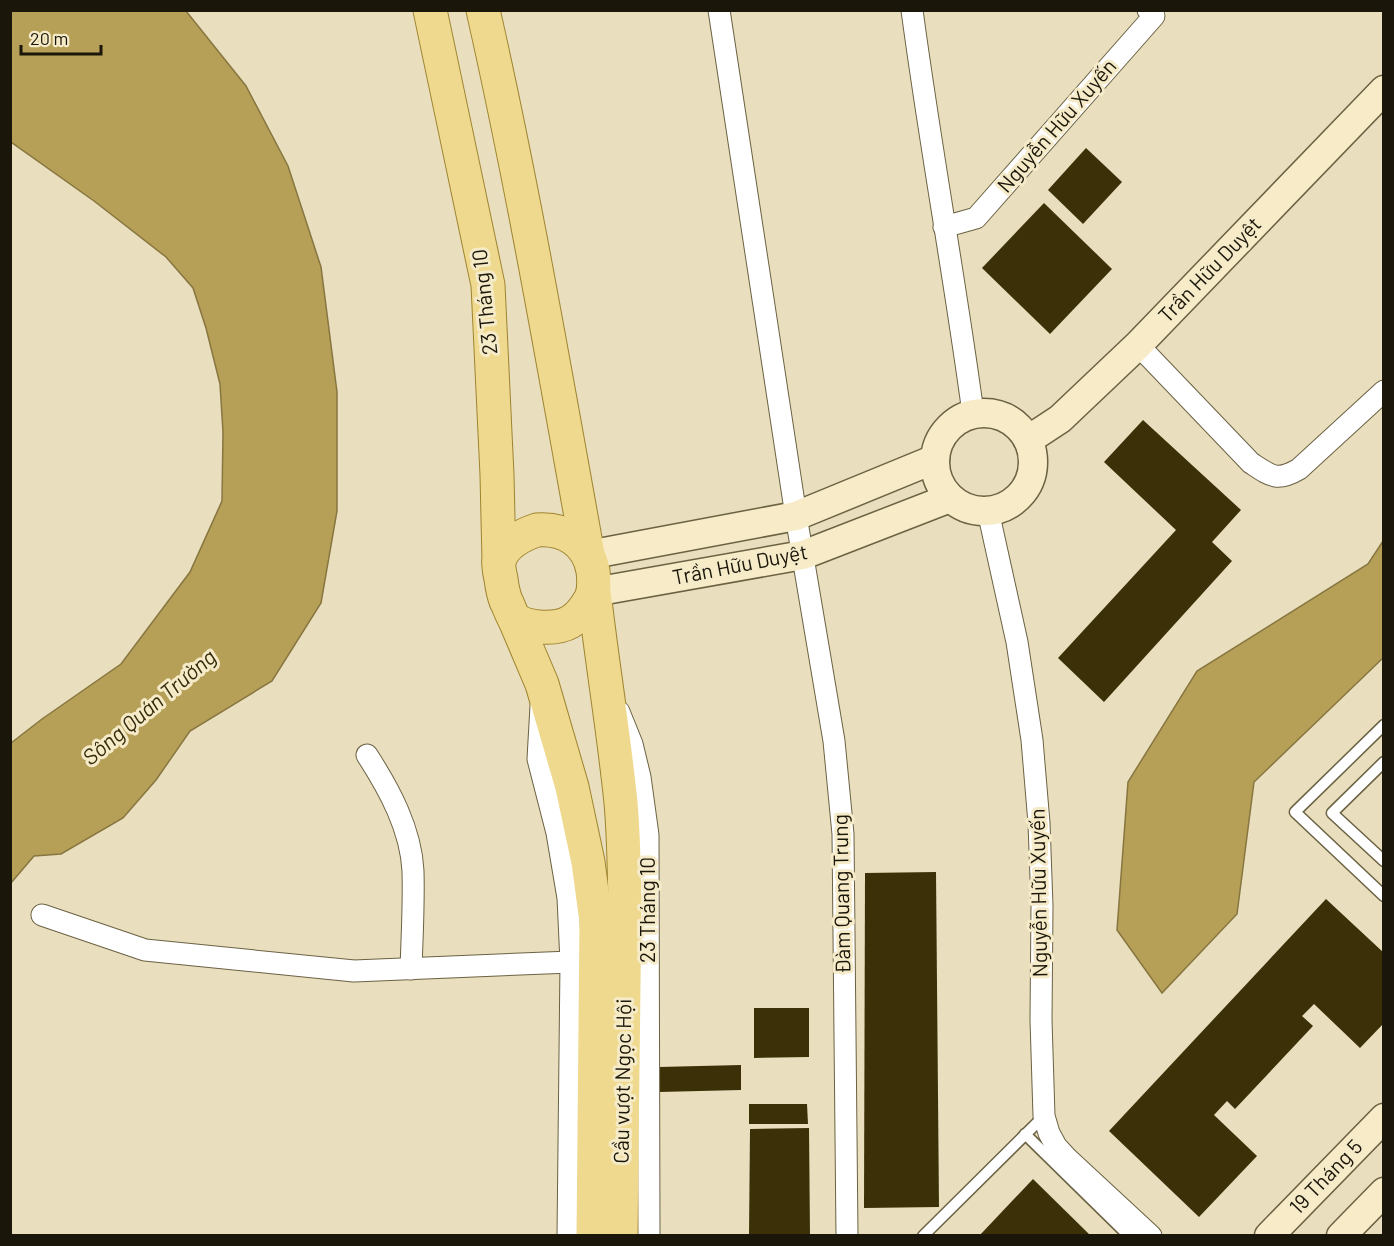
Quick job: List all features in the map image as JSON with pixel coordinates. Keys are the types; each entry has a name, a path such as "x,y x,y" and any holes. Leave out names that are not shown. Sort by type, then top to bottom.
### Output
{"main road":[{"name":"23 Tháng 10","path":"430,10 488,285 499,562"},
{"path":"483,10 525,208 594,582 594,592 584,611 570,622 554,628 529,626 514,618"},
{"path":"542,684 502,592 499,562 514,541 537,530 562,533 578,541 588,555"},
{"name":"23 Tháng 10","path":"594,592 604,676"},
{"name":"Cầu vượt Ngọc Hội","path":"604,676 615,749 624,852 621,1236"},
{"name":"Cầu vượt Ngọc Hội","path":"542,684 572,787 588,862 596,921 593,1236"}],"street":[{"name":"Đàm Quang Trung","path":"719,10 796,516 834,741 843,834 847,1236"},
{"path":"912,10 974,413"},
{"name":"Nguyễn Hữu Xuyến","path":"944,227 976,218 1154,12"},
{"name":"Trần Hữu Duyệt","path":"1028,440 1060,419 1138,345 1383,90"},
{"path":"1138,345 1251,463 1271,476 1287,476 1299,469 1383,391"},
{"path":"974,413 989,413 1005,417 1019,426 1028,440 1033,455 1032,471 1027,487 1017,499 1004,507 988,511 974,511 950,498 941,486 936,474 935,459 938,443 946,429 959,419 974,413"},
{"name":"Trần Hữu Duyệt","path":"588,555 796,516 935,459"},
{"name":"Trần Hữu Duyệt","path":"594,592 803,555 950,498"},
{"name":"Nguyễn Hữu Xuyến","path":"988,511 1017,642 1032,740 1039,824 1042,906 1041,1020 1044,1116 1048,1133 1056,1146 1151,1236"},
{"name":"23 Tháng 10","path":"604,676 632,744 640,777 648,835 649,1236"},
{"path":"542,684 538,759 557,833 568,898 571,962 568,1236"},
{"path":"367,755 386,784 408,841 413,869 411,969"},
{"path":"42,915 146,950 354,971 571,962"},
{"name":"19 Tháng 5","path":"1269,1236 1383,1118"},
{"path":"1341,1236 1383,1192"}],"lane":[{"path":"1383,725 1295,813 1383,896"},
{"path":"1383,762 1332,813 1383,861"},
{"path":"923,1236 1044,1116"},
{"path":"1025,1134 1129,1236"}],"water":[{"name":"Sông Quán Trường","path":"11,10 186,11 246,86 288,166 321,267 337,392 337,511 321,603 272,681 190,731 156,780 123,818 61,854 34,856 11,883 11,743 121,664 190,572 222,501 223,432 220,384 193,288 166,257 94,201 11,142"},
{"path":"1383,541 1383,658 1254,782 1237,914 1162,993 1117,930 1128,782 1197,671 1368,564"}],"building":[{"path":"1086,148 1122,182 1083,224 1048,190"},
{"path":"1044,203 1112,269 1050,334 982,268"},
{"path":"1143,420 1241,510 1212,542 1232,561 1104,702 1058,658 1176,530 1104,462"},
{"path":"936,872 939,1207 864,1208 865,873"},
{"path":"1326,899 1384,953 1384,1023 1360,1048 1314,1004 1302,1016 1313,1026 1235,1109 1227,1101 1214,1115 1257,1156 1199,1217 1109,1131"},
{"path":"754,1008 809,1008 809,1057 754,1058"},
{"path":"741,1065 741,1090 659,1092 659,1067"},
{"path":"749,1104 807,1104 808,1124 749,1124"},
{"path":"809,1128 810,1236 749,1236 750,1129"},
{"path":"1033,1179 1091,1236 979,1236"}]}
